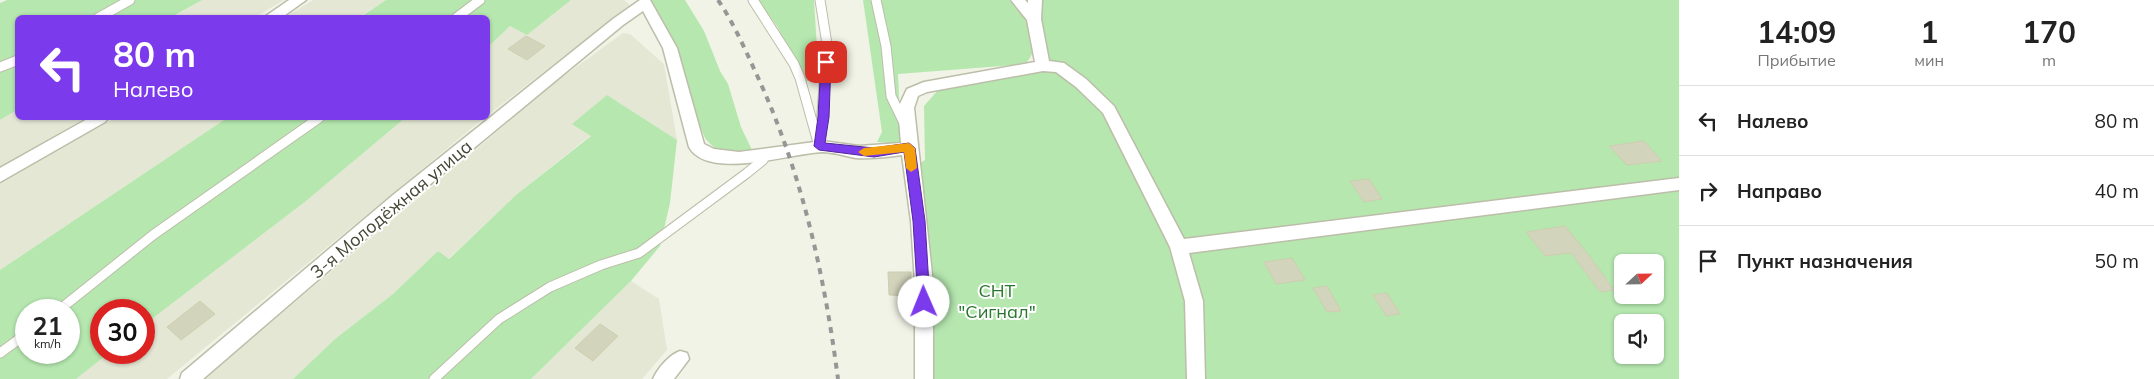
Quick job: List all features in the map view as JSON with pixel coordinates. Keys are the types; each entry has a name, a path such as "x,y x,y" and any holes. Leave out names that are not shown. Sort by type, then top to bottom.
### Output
{"street":[{"path":"275,15 299,0"},
{"path":"1018,0 1034,19"},
{"path":"1035,0 1034,19 1043,66"},
{"name":"3-я Молодёжная улица","path":"188,379 399,200 618,22 645,3 670,48 697,146 705,153 737,159 765,155"},
{"path":"924,379 924,283 906,108 912,93 924,87 1043,66 1059,66 1081,83 1109,110 1179,247 1194,301 1196,379"},
{"path":"0,176 97,120"},
{"path":"765,155 819,146 874,153 909,148"},
{"path":"1179,247 1679,184"},
{"path":"662,379 680,359"}],"lane":[{"path":"103,15 130,0"},
{"path":"460,15 480,0"},
{"path":"753,0 794,64 819,146"},
{"path":"819,146 823,117 827,44 820,0"},
{"path":"876,0 886,46 889,90 897,114 908,129"},
{"path":"0,67 15,61"},
{"path":"73,299 153,234 316,120"},
{"path":"434,379 499,319 550,287 601,265 639,253 747,173 765,155"},
{"path":"0,353 15,342"}],"shaded area":[{"path":"202,0 284,0 258,15 177,15"},
{"path":"313,0 386,0 362,15 289,15"},
{"path":"571,0 624,0 630,5 490,113 490,45 510,26 527,35"},
{"path":"623,33 630,34 664,64 677,140 607,95 573,124 591,135 516,195 448,259 438,251 393,294 335,339 293,379 204,379 557,81"},
{"path":"15,111 15,120 82,120 0,167 0,120"},
{"path":"111,120 224,120 0,270 0,182"},
{"path":"403,120 482,120 167,379 76,379 95,364 155,364 155,317 306,201"},
{"path":"631,281 659,299 667,350 642,379 531,379"}],"green space":[{"path":"7,0 202,0 176,15 15,15 15,111 0,120 0,3"},
{"path":"386,0 571,0 527,35 510,26 490,45 490,15 364,15"},
{"path":"645,0 685,0 704,31 720,71 728,84 741,127 752,150 721,151 716,149 705,138"},
{"path":"758,0 814,0 819,81 805,81 777,26"},
{"path":"863,0 1009,0 1025,19 1034,51 1026,64 898,74 901,144 877,142 882,132"},
{"name":"СНТ \"Сигнал\"","path":"1038,0 1679,0 1679,379 929,379 917,165 925,160 924,106 939,89 1052,70 1038,22"},
{"path":"607,95 677,140 670,203 660,246 631,281 531,379 293,379 335,339 393,294 438,251 449,259 516,195 591,136 572,124"},
{"path":"224,120 403,120 306,201 155,317 155,299 90,299 90,364 95,364 76,379 0,379 0,270"}],"building":[{"path":"526,36 545,46 527,60 508,49"},
{"path":"1644,141 1662,161 1627,165 1609,146"},
{"path":"1369,179 1382,199 1364,202 1350,181"},
{"path":"1565,226 1614,290 1600,292 1571,253 1545,256 1526,232"},
{"path":"1292,258 1305,280 1276,284 1264,262"},
{"path":"888,272 911,272 911,296 889,295"},
{"path":"1327,286 1341,311 1327,312 1313,288"},
{"path":"1387,293 1400,314 1386,316 1373,295"},
{"path":"200,301 215,314 181,340 167,327"},
{"path":"600,324 618,336 593,361 575,348"}],"railway":[{"path":"718,0 729,17 755,71 771,108 798,183 818,260 838,379"}],"slow traffic":[{"path":"864,152 874,153 909,148 911,168"}],"route":[{"path":"826,62 823,117 819,146 874,153 909,148 919,221 924,302"}]}
